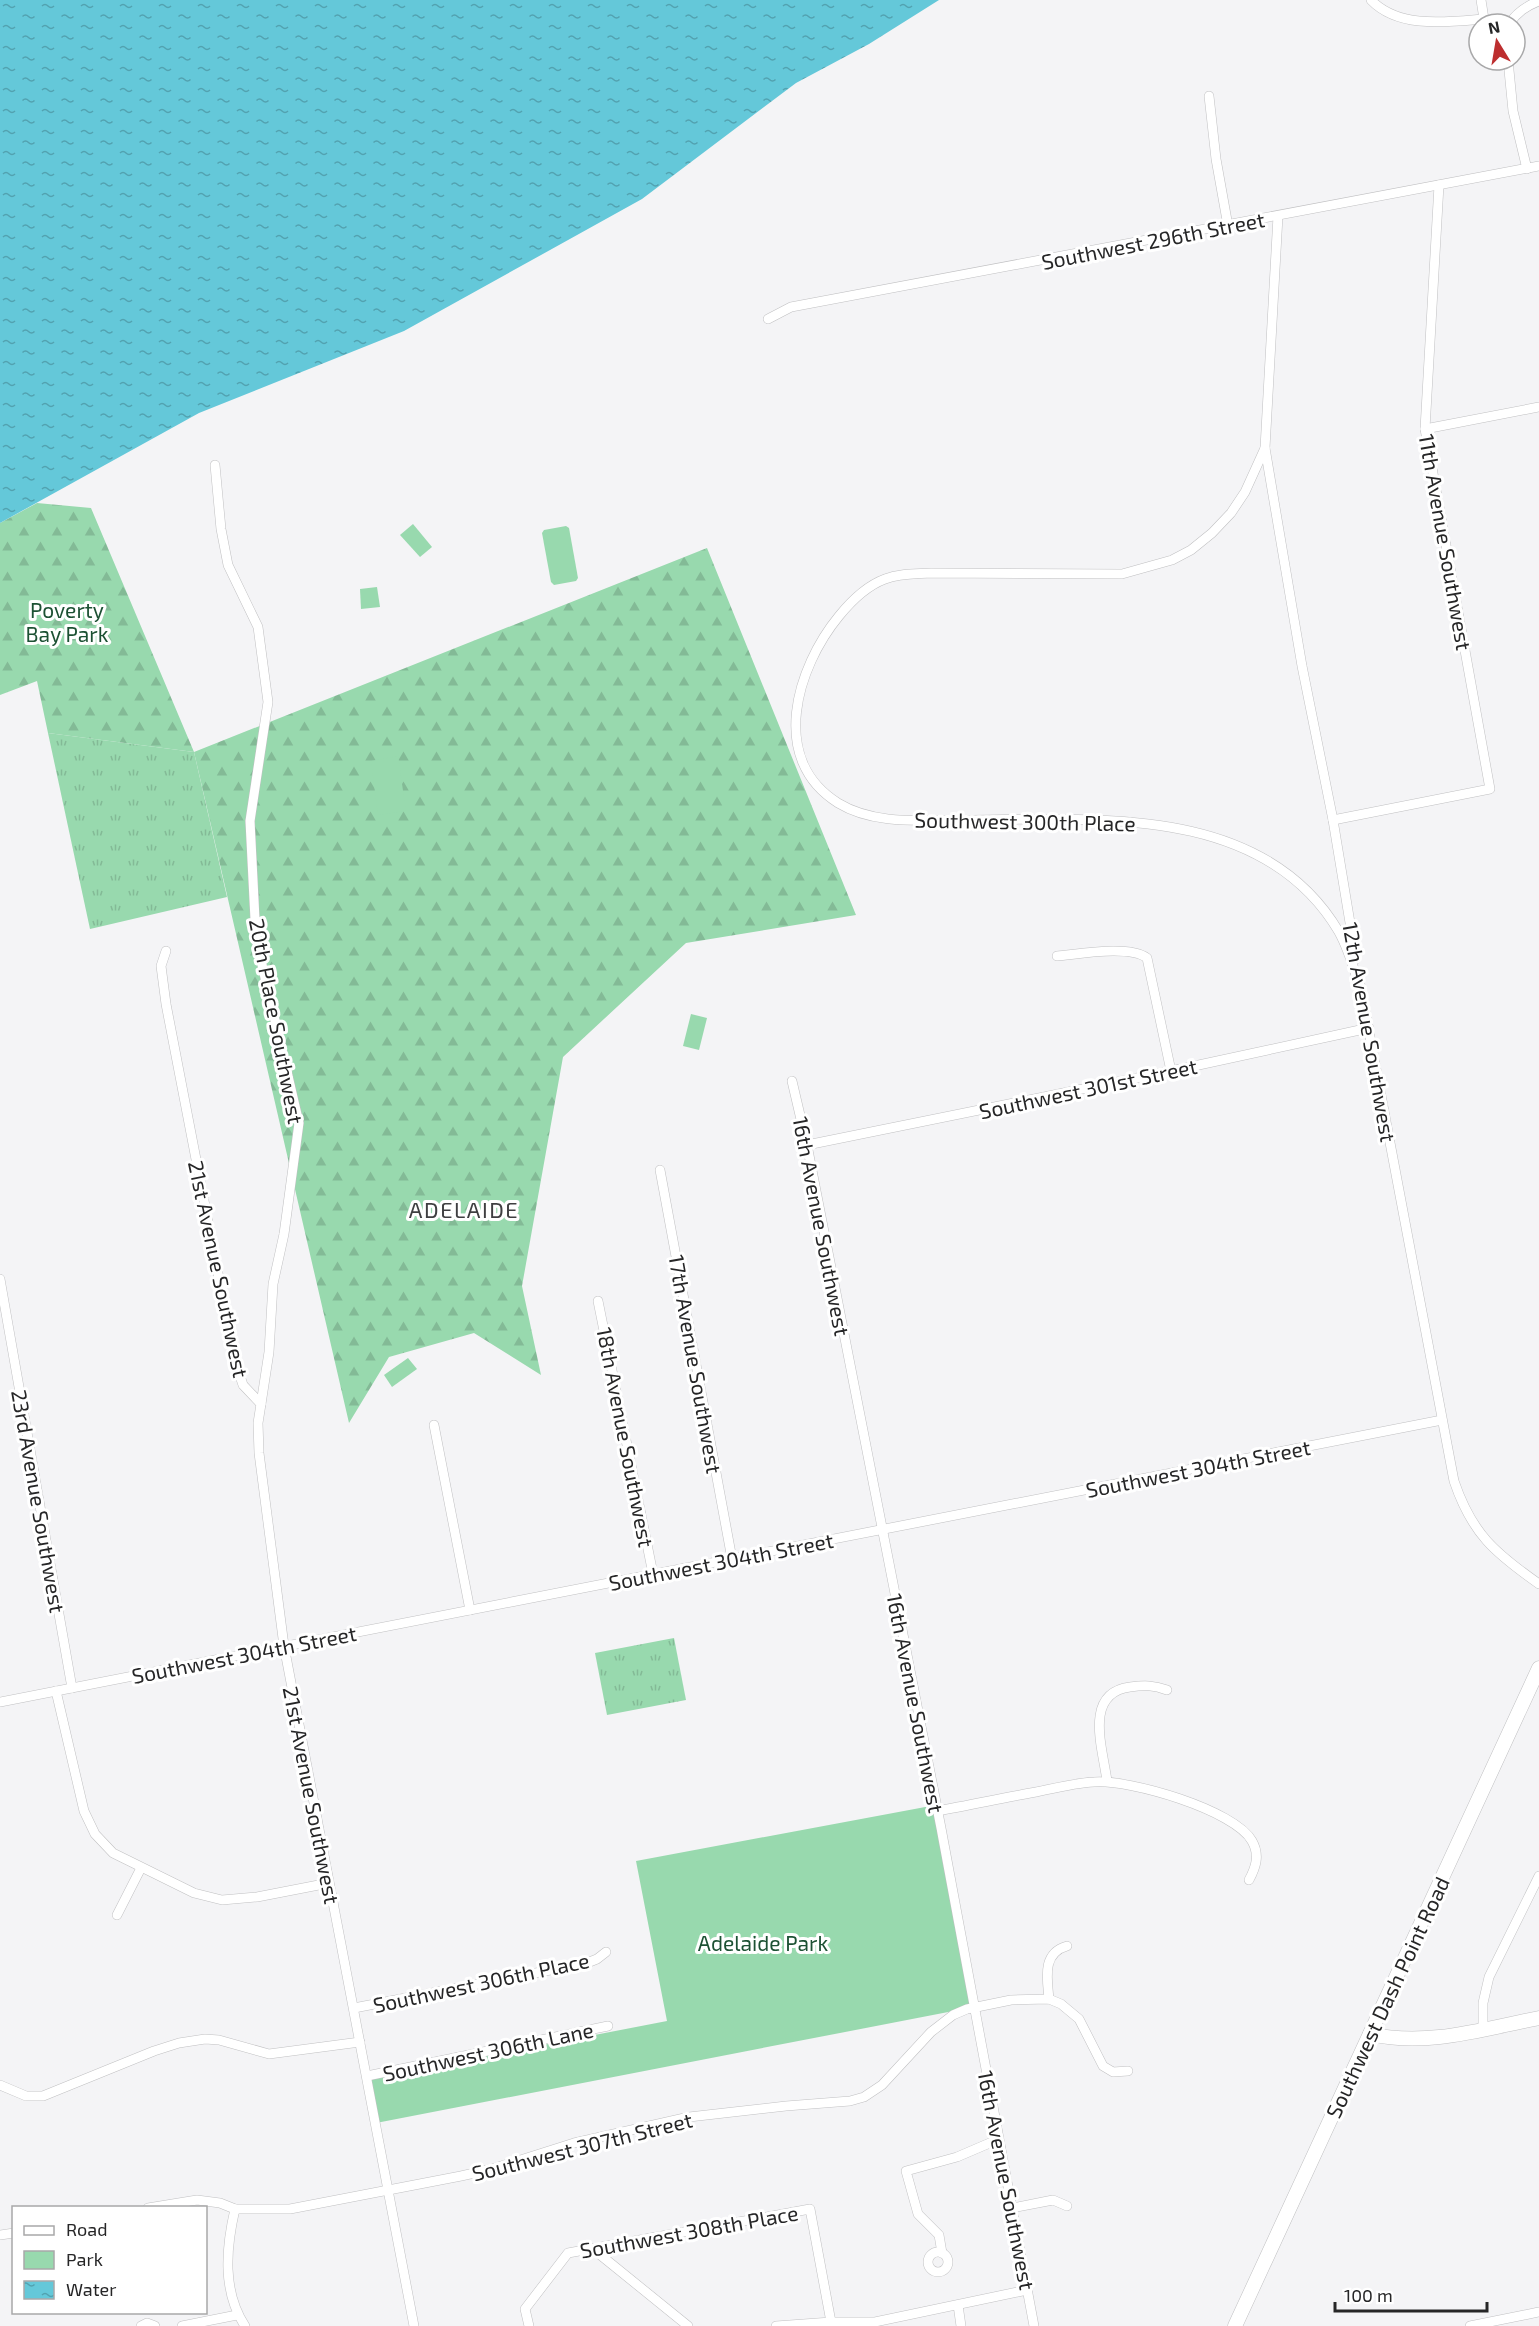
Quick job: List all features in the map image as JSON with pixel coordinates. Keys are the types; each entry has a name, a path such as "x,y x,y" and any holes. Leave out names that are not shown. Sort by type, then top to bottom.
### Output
{"main road":[{"name":"Southwest Dash Point Road","path":"1235,2326 1539,1668"},
{"path":"1370,2034 1388,2038 1430,2038 1539,2018"}],"street":[{"path":"1371,0 1388,13 1423,21 1467,22"},
{"path":"1520,12 1539,1"},
{"path":"1509,72 1514,111 1527,169"},
{"path":"1209,96 1216,159 1228,226"},
{"name":"Southwest 296th Street","path":"768,319 791,307 1539,166"},
{"name":"11th Avenue Southwest","path":"1333,820 1490,789 1425,429 1439,185"},
{"path":"1265,448 1278,216"},
{"path":"1425,429 1539,407"},
{"name":"Southwest 300th Place","path":"1265,448 1245,492 1231,513 1205,539 1172,560 1122,574 914,574 886,579 870,586 853,599 826,632 803,676 796,704 800,753 806,771 818,787 838,803 858,812 889,819 1062,818 1128,821 1177,827 1233,844 1256,854 1303,886 1322,907 1348,950 1360,988"},
{"name":"12th Avenue Southwest","path":"1265,448 1302,666 1333,820 1360,988 1454,1481 1472,1522 1491,1546 1539,1584"},
{"name":"20th Place Southwest","path":"215,465 221,530 228,565 258,627 268,702 250,821 256,939 299,1123 284,1234 272,1292 269,1352 261,1404"},
{"name":"21st Avenue Southwest","path":"166,951 161,966 165,1004 235,1361 243,1385 261,1404 258,1422 259,1453 284,1646 414,2326"},
{"path":"1057,956 1127,951 1140,953 1147,958 1171,1071"},
{"name":"Southwest 301st Street","path":"807,1145 1369,1028"},
{"name":"16th Avenue Southwest","path":"792,1081 807,1145 937,1811 1034,2326"},
{"name":"17th Avenue Southwest","path":"660,1170 732,1559"},
{"name":"23rd Avenue Southwest","path":"0,1279 72,1688"},
{"name":"18th Avenue Southwest","path":"598,1301 653,1574"},
{"name":"Southwest 304th Street","path":"0,1702 1442,1420"},
{"path":"434,1425 470,1610"},
{"path":"1107,1781 1100,1724 1101,1706 1108,1695 1126,1687 1151,1685 1167,1690"},
{"path":"56,1691 88,1822 98,1838 113,1852 194,1893 222,1900 257,1897 330,1883"},
{"path":"937,1811 1081,1783 1107,1781 1147,1788 1201,1807 1234,1824 1249,1837 1255,1848 1256,1867 1249,1880"},
{"path":"117,1915 141,1868"},
{"path":"1483,2029 1483,2003 1489,1977 1539,1876"},
{"path":"1067,1946 1051,1956 1048,1972 1049,1999 1067,2007 1079,2019 1102,2066 1113,2072 1128,2071"},
{"name":"Southwest 306th Place","path":"354,2008 586,1962 597,1959 606,1952"},
{"name":"Southwest 307th Street","path":"160,2206 197,2200 220,2203 235,2209 290,2209 492,2169 574,2144 688,2117 850,2101 864,2097 882,2085 910,2052 953,2015 974,2007 1011,2000 1049,1999"},
{"name":"Southwest 306th Lane","path":"367,2076 608,2026"},
{"name":"Southwest 306th Place","path":"0,2085 26,2096 43,2096 153,2051 179,2043 205,2039 219,2040 269,2054 360,2042"},
{"path":"942,2253 939,2235 918,2214 906,2171 957,2157 999,2139"},
{"path":"1012,2208 1053,2200 1067,2206"},
{"path":"235,2209 228,2240 227,2259 232,2299 237,2315 245,2326"},
{"name":"Southwest 308th Place","path":"528,2326 525,2309 568,2253 810,2209 831,2322"},
{"path":"593,2249 688,2326"},
{"path":"776,2326 831,2322 874,2324 1028,2290"},
{"path":"958,2305 962,2326"},
{"path":"1470,2326 1516,2322 1539,2312"},
{"path":"182,2326 237,2315"},
{"path":"141,2326 147,2323 155,2326"}],"green space":[{"name":"Poverty Bay Park","path":"37,503 91,508 194,752 48,733 37,681 0,695 0,523"},
{"path":"413,524 432,547 420,557 400,535"},
{"path":"566,526 569,528 578,578 576,581 554,585 551,582 542,533 544,530"},
{"path":"707,548 856,915 686,943 563,1057 522,1286 541,1375 474,1333 389,1357 349,1423 194,752"},
{"path":"377,587 380,607 361,609 360,589"},
{"path":"48,733 194,752 227,897 90,929"},
{"path":"398,756 406,811 378,815 371,761"},
{"path":"691,1014 707,1018 699,1050 683,1046"},
{"path":"408,1358 417,1369 392,1387 384,1375"},
{"path":"674,1638 686,1700 607,1715 595,1653"},
{"name":"Adelaide Park","path":"936,1805 974,2007 376,2123 367,2079 667,2021 636,1861"}],"water":[{"path":"0,0 939,0 869,44 796,83 642,199 404,331 199,413 0,523"}],"district":[{"name":"ADELAIDE","path":"464,1209"}]}
